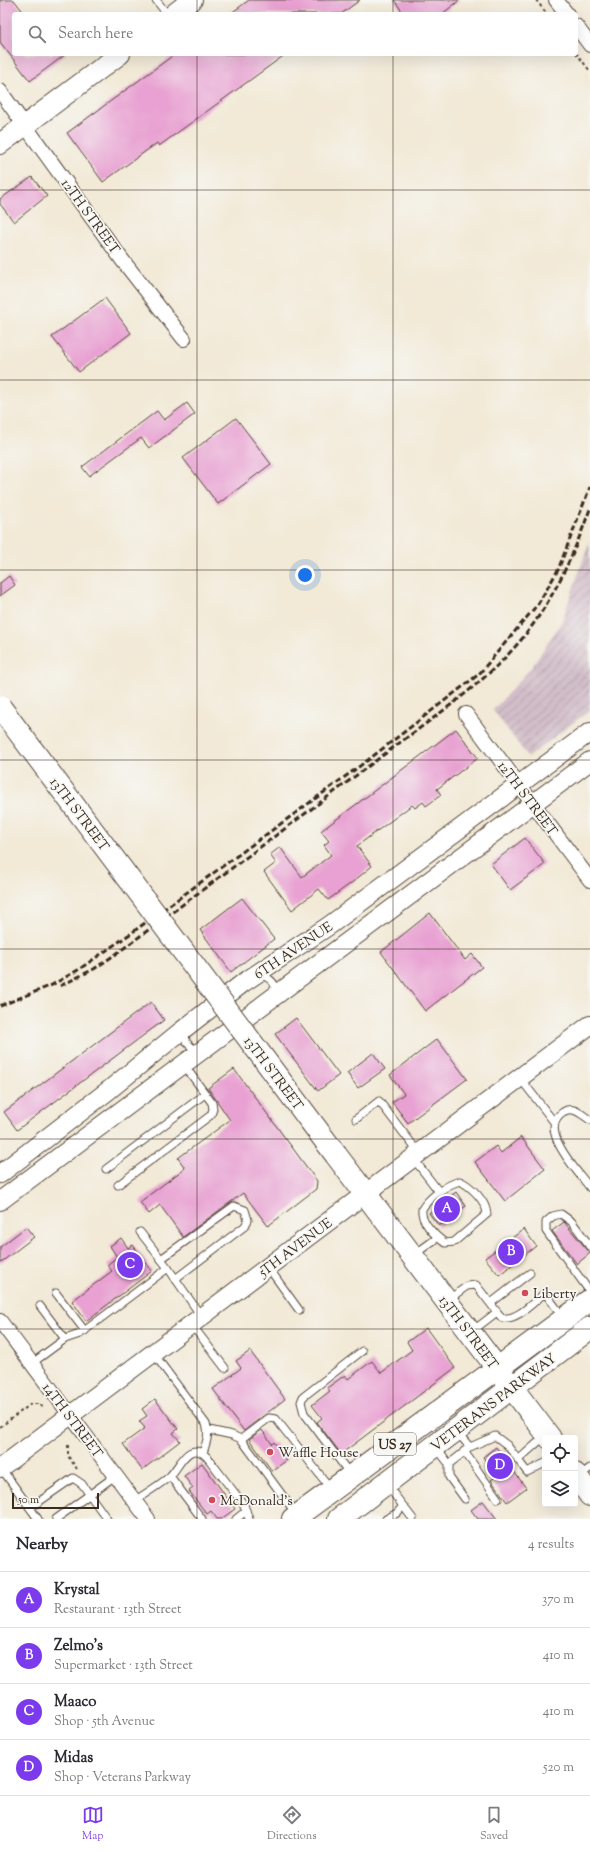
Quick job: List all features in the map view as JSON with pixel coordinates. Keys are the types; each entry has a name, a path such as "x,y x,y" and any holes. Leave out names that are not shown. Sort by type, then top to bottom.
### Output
{"main road":[{"path":"177,12 192,0"},
{"path":"0,144 117,56"},
{"name":"13TH STREET","path":"0,707 411,1256 547,1435"},
{"name":"VETERANS PARKWAY","path":"295,1517 590,1300"},
{"name":"VETERANS PARKWAY","path":"339,1519 590,1328"}],"street":[{"path":"556,0 565,12"},
{"path":"578,29 590,45"},
{"name":"12TH STREET","path":"0,91 123,261 184,338"},
{"name":"12TH STREET","path":"466,714 518,786 590,880"},
{"name":"6TH AVENUE","path":"0,1174 136,1069 185,1027 257,974 330,925 590,732"},
{"name":"6TH AVENUE","path":"0,1202 590,761"},
{"name":"5TH AVENUE","path":"0,1468 154,1354 520,1077 588,1031"},
{"name":"14TH STREET","path":"0,1321 70,1417 148,1519"}],"lane":[{"path":"156,0 165,12"},
{"path":"257,974 266,976 275,984 276,991 273,998"},
{"path":"185,1027 184,1035 186,1042 195,1050 204,1050"},
{"path":"118,1185 211,1115 213,1109 212,1103 184,1065"},
{"path":"520,1077 554,1122"},
{"path":"106,1169 205,1094"},
{"path":"356,1119 379,1101 440,1193"},
{"path":"590,1120 571,1109 561,1112 554,1122 554,1132 560,1147 590,1188"},
{"path":"460,1181 471,1187 484,1205 487,1214 454,1242 444,1243 437,1238 423,1219 421,1213 425,1204 455,1182 460,1181"},
{"path":"161,1259 234,1206 245,1210 248,1220 245,1226 175,1278"},
{"path":"590,1246 567,1216 561,1214 554,1216 546,1222 546,1230 590,1292"},
{"path":"140,1232 175,1278 197,1321 225,1368"},
{"path":"411,1256 437,1238"},
{"path":"268,1267 299,1310"},
{"path":"32,1364 65,1339 80,1334 168,1268"},
{"path":"491,1303 530,1273"},
{"path":"446,1302 471,1284 476,1285 502,1318 514,1317 544,1293 564,1319"},
{"path":"56,1293 85,1330"},
{"path":"40,1306 65,1339"},
{"path":"470,1333 497,1312"},
{"path":"351,1476 304,1414 301,1402 303,1397 362,1351"},
{"path":"154,1354 201,1415 209,1430 208,1440 202,1453"},
{"path":"241,1439 269,1418 276,1419 332,1490"},
{"path":"209,1430 232,1435 241,1439 295,1517"},
{"path":"455,1430 498,1499"},
{"path":"449,1464 467,1449 495,1436 507,1445 527,1472 542,1464"},
{"path":"518,1460 542,1441"},
{"path":"435,1445 449,1464 449,1477 465,1499"},
{"path":"134,1501 170,1476 184,1457 191,1452 202,1453 244,1505 249,1519"},
{"path":"0,1468 38,1519"},
{"path":"56,1519 115,1476"},
{"path":"170,1476 202,1519"},
{"path":"30,1508 73,1478 78,1480 107,1519"},
{"path":"385,1483 413,1519"},
{"path":"386,1519 397,1513 403,1506"},
{"path":"236,1519 246,1511"}],"path":[{"path":"536,0 545,12"},
{"path":"578,56 590,71"},
{"path":"0,1427 31,1404 37,1404 45,1408"}],"shaded area":[{"path":"590,540 590,710 528,757 493,710 532,667 562,621"}],"building":[{"path":"0,0 14,0 23,12 12,12 12,56 63,56 30,81 0,42"},
{"path":"249,0 360,0 344,12 233,12"},
{"path":"394,0 460,0 445,12 403,12"},
{"path":"172,56 283,56 159,146 157,143 103,182 67,133"},
{"path":"32,177 47,196 14,222 0,204 0,199"},
{"path":"105,298 131,333 79,372 52,337"},
{"path":"187,403 195,414 149,448 141,438 89,476 82,467 157,411 164,420"},
{"path":"236,418 271,464 218,504 183,458"},
{"path":"9,576 15,585 0,596 0,583"},
{"path":"456,729 478,758 437,789 441,795 426,806 423,802 415,808 412,805 357,846 372,866 354,881 328,900 319,889 292,910 264,872 276,863 270,855 280,847 302,877 331,855 324,845 329,841 321,831"},
{"path":"525,838 545,864 510,890 491,864"},
{"path":"242,898 274,939 231,972 200,930"},
{"path":"430,913 465,960 472,954 482,967 425,1011 381,952"},
{"path":"151,1002 164,1020 17,1130 4,1112"},
{"path":"296,1018 339,1075 318,1091 275,1034"},
{"path":"437,1039 467,1079 408,1123 392,1102 404,1094 390,1075"},
{"path":"373,1053 385,1069 358,1088 347,1073"},
{"path":"234,1069 317,1181 316,1189 268,1226 243,1193 183,1237 160,1205 149,1214 140,1202 185,1168 178,1158 230,1120 208,1088"},
{"path":"521,1137 545,1169 505,1201 475,1162 496,1146 501,1153"},
{"path":"456,1192 466,1206 439,1226 429,1213"},
{"path":"564,1222 590,1253 577,1264 552,1231"},
{"path":"26,1227 34,1237 0,1263 0,1247"},
{"path":"524,1229 536,1246 499,1275 485,1258"},
{"path":"121,1238 128,1248 133,1245 152,1271 86,1321 72,1301 112,1271 107,1265 117,1257 110,1246"},
{"path":"426,1328 455,1368 341,1454 317,1422 322,1418 312,1405 330,1391 327,1388 345,1375 348,1379 372,1361 381,1373 412,1350 407,1342"},
{"path":"250,1351 285,1399 244,1431 213,1389 241,1368 236,1361"},
{"path":"155,1399 178,1429 173,1433 180,1441 142,1470 123,1444 145,1428 139,1421 147,1416 142,1409"},
{"name":"Waffle House","path":"262,1430 272,1444 274,1442 287,1460 272,1471 249,1439"},
{"path":"496,1447 526,1488 507,1502 491,1480 497,1476 483,1457"},
{"name":"McDonald's","path":"202,1463 235,1509 221,1519 217,1519 211,1511 207,1514 189,1491 193,1488 184,1476"},
{"path":"483,1501 497,1519 478,1519 471,1510"}],"railway":[{"path":"0,1006 52,985 78,970 130,934 368,760 479,674 538,604 558,570 590,487"},
{"path":"60,986 94,969 116,954 443,711 498,665 529,630 548,602 564,572 590,509"}],"place":[{"name":"Krystal","path":"447,1209"},
{"name":"Zelmo's","path":"511,1252"},
{"name":"Maaco","path":"130,1265"},
{"name":"Liberty","path":"525,1293"},
{"name":"Waffle House","path":"270,1452"},
{"name":"Midas","path":"500,1466"},
{"name":"McDonald's","path":"212,1500"}]}
